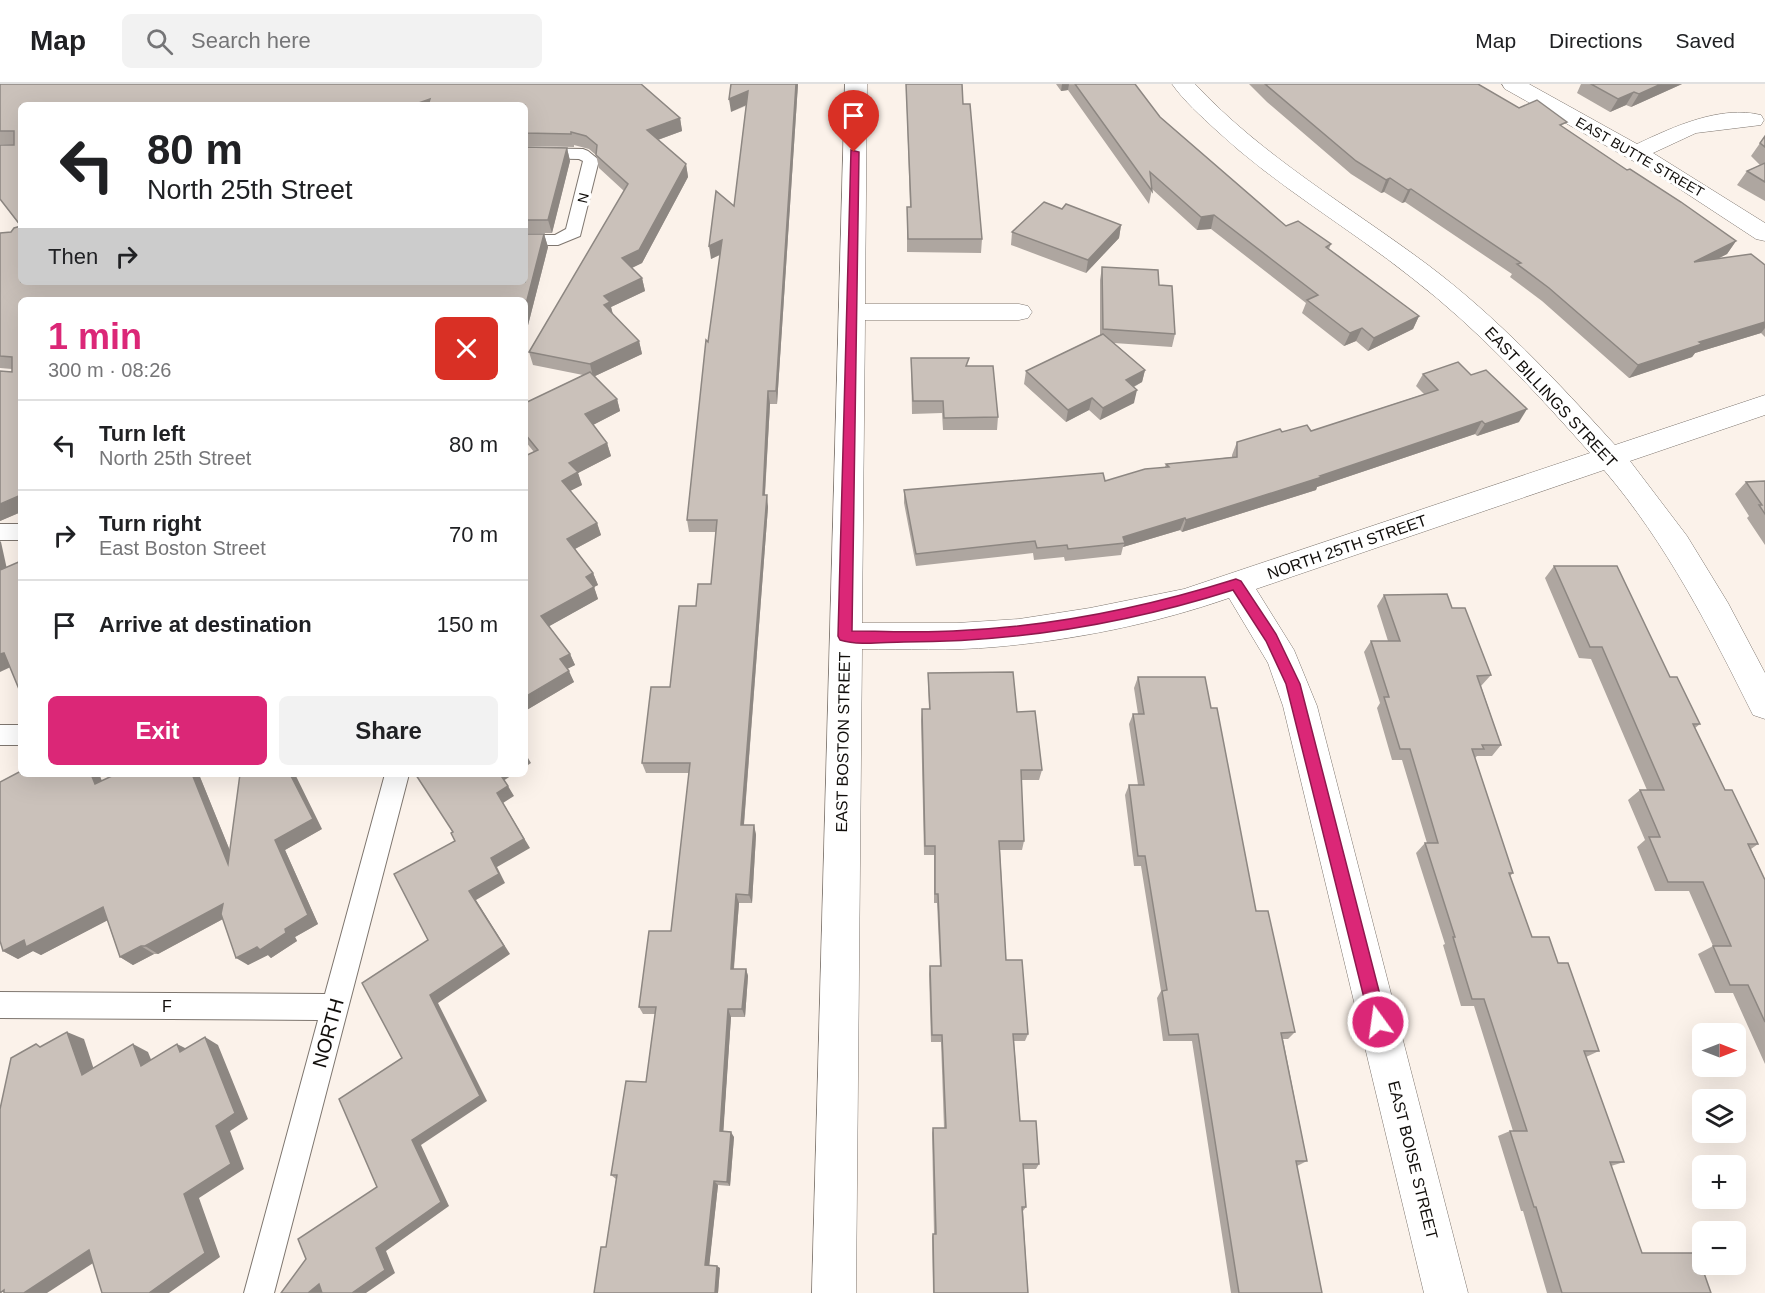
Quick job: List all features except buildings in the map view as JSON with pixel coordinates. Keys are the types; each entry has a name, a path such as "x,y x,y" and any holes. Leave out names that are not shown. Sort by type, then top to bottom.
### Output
{"street":[{"name":"EAST BOSTON STREET","path":"834,1293 856,84"},
{"name":"EAST BILLINGS STREET","path":"1183,84 1239,141 1296,186 1421,272 1482,322 1539,379 1610,456 1662,524 1719,616 1765,705"},
{"name":"EAST BUTTE STREET","path":"1513,84 1636,153 1765,234"},
{"path":"1636,153 1689,128 1718,122 1753,120"},
{"path":"851,312 1019,312"},
{"name":"NORTH 25TH STREET","path":"845,636 952,636 1041,629 1184,601 1765,405"},
{"name":"EAST BOISE STREET","path":"1236,584 1283,659 1300,706 1446,1293"}],"lane":[{"name":"N","path":"528,153 574,153 588,156 591,165 577,226 567,237 548,241 528,240"},
{"path":"0,531 18,532"},
{"path":"0,735 18,735"},
{"name":"NORTH","path":"259,1293 396,777"},
{"name":"F","path":"0,1005 335,1007"}],"route":[{"path":"854,152 845,636 952,636 1041,629 1184,601 1236,584 1283,659 1293,684 1378,1022"}]}
